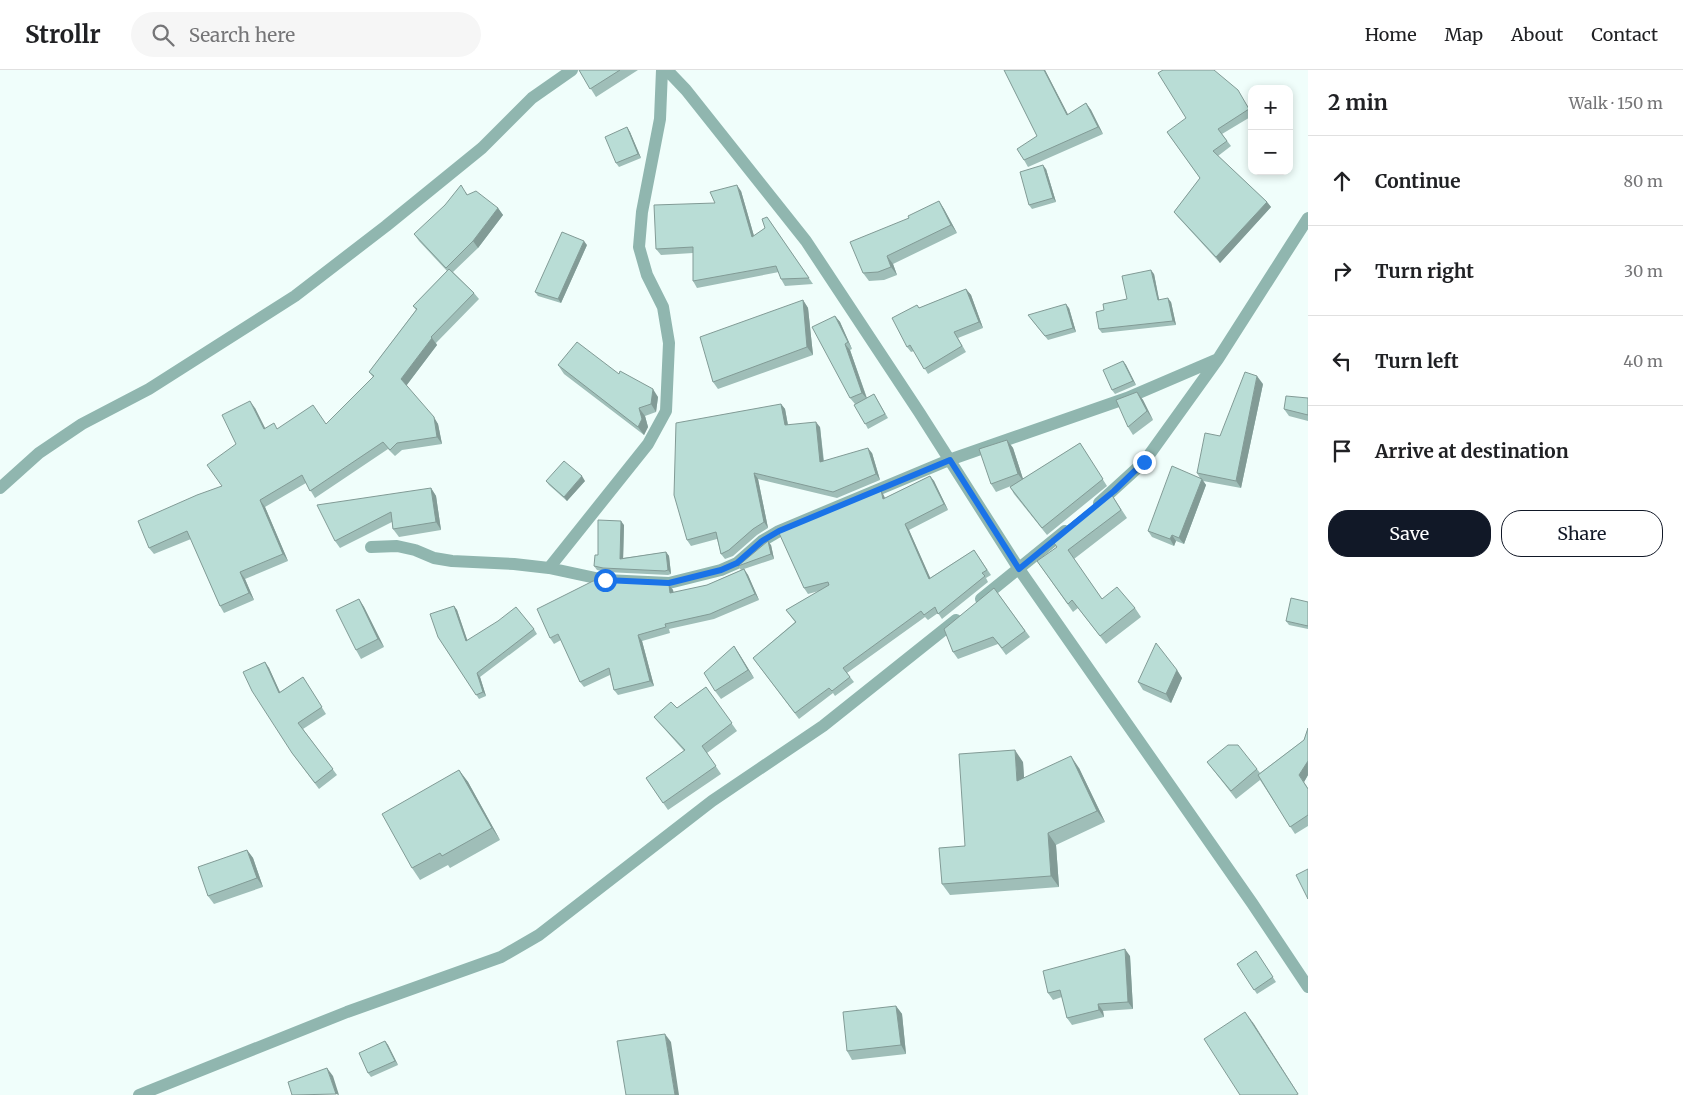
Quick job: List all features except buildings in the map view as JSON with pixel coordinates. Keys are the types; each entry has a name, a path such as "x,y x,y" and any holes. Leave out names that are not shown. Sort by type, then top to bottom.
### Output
{"street":[{"path":"0,488 39,453 82,424 149,388 295,296 386,226 482,148 532,98 572,70"},
{"path":"549,568 648,444 666,411 669,343 663,307 647,275 639,247 642,212 660,119 662,70"},
{"path":"667,70 686,90 806,242 919,412 1019,569 1252,903 1308,987"},
{"path":"1092,509 1144,462 1218,359 1308,218"},
{"path":"371,548 397,546 434,558 452,561 549,568 605,580 669,583 721,570 737,563 762,541 779,531 950,460 1127,398 1218,359"},
{"path":"139,1095 347,1012 500,957 539,935 712,802 823,726 1078,521"}],"route":[{"path":"605,580 669,583 721,570 737,563 762,541 779,531 950,460 1019,569 1114,491 1144,462"}]}
